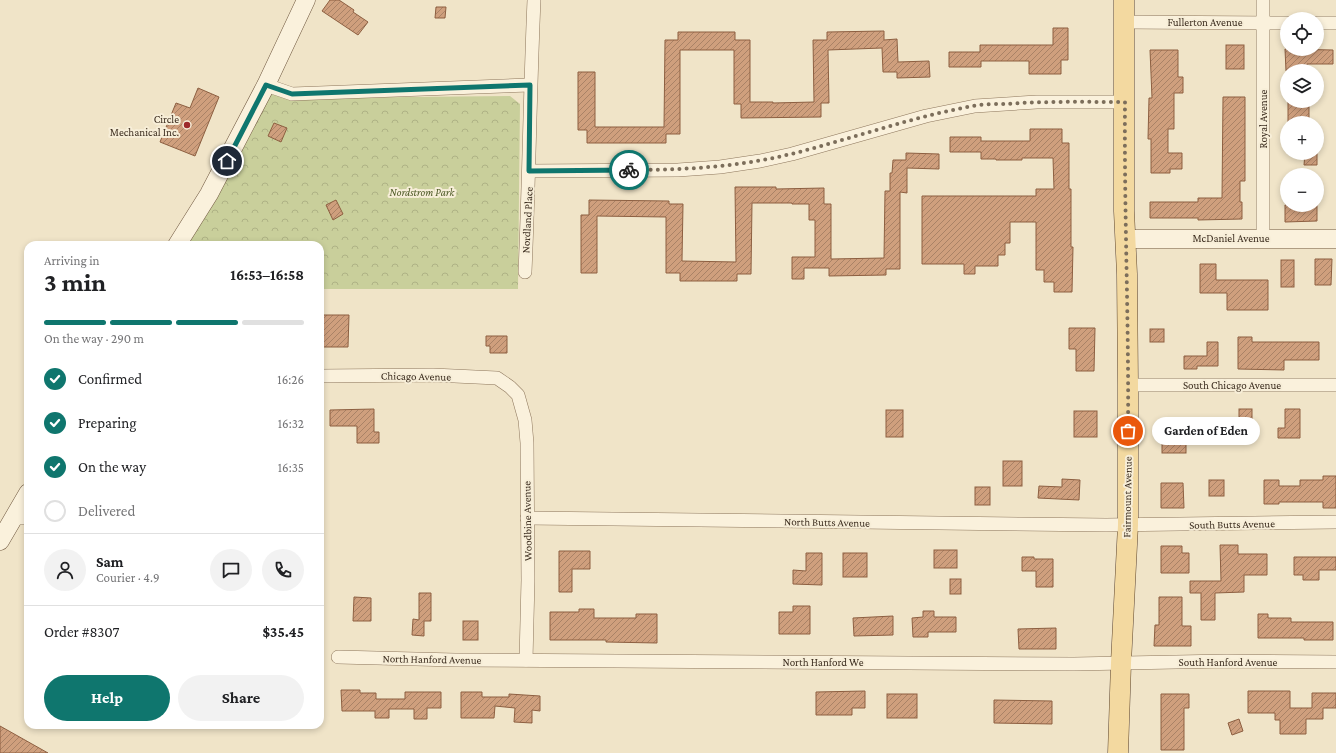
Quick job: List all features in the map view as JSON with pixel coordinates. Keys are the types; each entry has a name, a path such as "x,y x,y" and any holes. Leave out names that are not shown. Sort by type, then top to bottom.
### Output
{"main road":[{"name":"Fairmount Avenue","path":"1118,753 1128,525 1127,274 1124,211 1124,0"}],"street":[{"path":"180,241 209,194 266,85 306,0"},
{"name":"Nordland Place","path":"524,272 529,171 530,85 534,0"},
{"name":"Royal Avenue","path":"1263,0 1263,238"},
{"name":"Fullerton Avenue","path":"1124,22 1280,23"},
{"path":"1324,23 1336,23"},
{"path":"266,85 292,94 530,85"},
{"path":"529,171 678,170 720,167 760,161 792,154 926,116 975,106 1037,102 1125,102"},
{"name":"McDaniel Avenue","path":"1126,239 1336,239"},
{"name":"Chicago Avenue","path":"324,376 432,375 497,378 510,387"},
{"name":"South Chicago Avenue","path":"1128,384 1336,385"},
{"name":"Woodbine Avenue","path":"510,387 518,395 525,420 527,443 528,580 526,660"},
{"path":"0,541 21,518 24,507"},
{"name":"North Butts Avenue","path":"527,518 1128,525"},
{"name":"South Butts Avenue","path":"1128,525 1336,522"},
{"name":"North Hanford Avenue","path":"338,657 526,660"},
{"name":"North Hanford We","path":"526,660 1074,664 1121,663"},
{"name":"South Hanford Avenue","path":"1121,663 1336,662"}],"green space":[{"name":"Nordstrom Park","path":"269,94 294,98 510,96 520,104 518,289 324,289 324,241 185,241"}],"building":[{"path":"330,0 339,0 368,22 358,35 322,11"},
{"path":"436,7 446,7 445,18 435,18"},
{"path":"1053,28 1068,28 1068,60 1061,60 1061,74 1029,74 1029,61 981,61 981,67 949,67 949,52 980,52 980,45 1053,45"},
{"path":"884,31 884,40 897,39 898,62 929,61 930,77 897,78 897,72 883,72 882,48 828,50 829,103 821,103 821,117 741,118 741,104 734,104 734,50 680,50 680,134 666,134 666,143 587,143 587,130 578,130 578,72 595,72 595,127 664,127 665,40 678,40 678,32 735,32 735,40 750,40 750,102 773,103 814,102 813,40 827,40 827,32"},
{"path":"1226,45 1244,45 1244,69 1226,69"},
{"path":"1150,50 1178,50 1178,77 1183,77 1183,93 1174,93 1174,129 1168,129 1168,153 1182,153 1182,169 1170,169 1170,173 1151,173 1151,139 1148,139 1149,98 1152,98"},
{"path":"1324,50 1333,50 1333,64 1286,64 1285,56 1324,56"},
{"name":"Circle Mechanical Inc.","path":"198,88 219,97 195,156 160,142 176,103 190,108"},
{"path":"1223,97 1245,97 1245,181 1240,181 1242,219 1198,220 1198,218 1150,218 1150,202 1198,202 1198,198 1222,198"},
{"path":"1288,108 1309,108 1309,116 1288,116"},
{"path":"274,123 287,128 281,142 268,136"},
{"path":"1030,129 1062,129 1062,143 1069,143 1071,247 1073,247 1072,292 1054,292 1054,282 1044,282 1044,270 1036,270 1036,222 1010,222 1010,243 1005,243 1005,255 998,255 998,266 975,266 975,274 964,274 964,264 922,264 922,196 1036,196 1036,189 1054,189 1053,158 1022,158 1022,160 981,159 981,152 950,152 950,137 981,137 981,141 1030,141"},
{"path":"906,153 939,154 939,169 907,168 907,193 900,192 900,269 886,269 886,275 829,276 829,268 804,268 804,279 792,279 792,257 815,257 815,220 809,220 809,204 792,203 752,203 751,274 737,274 737,281 680,281 680,273 666,273 666,217 597,216 597,273 581,273 581,215 589,215 589,200 669,201 669,204 683,204 682,261 736,262 735,187 776,187 776,189 824,188 824,204 831,204 831,259 884,258 885,191 890,191 890,173 892,173 893,160 906,160"},
{"path":"1304,160 1317,160 1317,165 1304,165"},
{"path":"336,200 343,214 333,220 326,205"},
{"path":"1285,212 1317,212 1317,221 1285,222"},
{"path":"1315,259 1332,259 1331,285 1315,285"},
{"path":"1281,260 1294,260 1294,287 1281,287"},
{"path":"1200,264 1216,264 1216,280 1268,280 1268,310 1227,310 1227,293 1200,293"},
{"path":"324,315 349,315 348,347 324,347"},
{"path":"1069,328 1095,328 1094,371 1076,371 1076,349 1069,349"},
{"path":"1150,329 1164,329 1164,342 1150,342"},
{"path":"486,336 507,336 507,353 490,353 490,346 486,346"},
{"path":"1238,337 1252,337 1252,342 1319,342 1319,360 1284,360 1284,370 1238,369"},
{"path":"1207,342 1218,342 1218,366 1197,366 1197,369 1184,369 1184,356 1207,356"},
{"path":"374,409 374,432 379,432 379,443 357,443 357,426 330,426 330,410"},
{"path":"1239,409 1252,409 1252,433 1239,433"},
{"path":"1285,409 1300,409 1300,438 1278,438 1278,428 1285,428"},
{"path":"886,410 903,410 903,437 886,437"},
{"path":"1074,411 1097,411 1097,437 1074,437"},
{"path":"1162,437 1186,437 1186,453 1162,453"},
{"path":"1003,461 1022,461 1022,486 1003,486"},
{"path":"1323,476 1336,476 1336,508 1323,508 1323,502 1279,502 1279,504 1264,504 1264,480 1279,480 1279,486 1300,486 1300,480 1323,480"},
{"path":"1062,479 1080,480 1079,500 1038,498 1039,486 1062,487"},
{"path":"1209,480 1224,480 1224,496 1209,496"},
{"path":"1161,483 1183,483 1184,508 1161,508"},
{"path":"975,487 990,487 990,505 975,505"},
{"path":"1220,545 1238,545 1238,554 1267,554 1267,575 1244,575 1244,592 1215,593 1215,620 1201,620 1201,593 1190,593 1190,581 1221,581"},
{"path":"1161,546 1182,546 1182,553 1189,553 1189,573 1161,573"},
{"path":"934,550 957,550 957,568 934,568"},
{"path":"559,551 590,551 590,569 572,569 572,592 559,592"},
{"path":"806,553 822,553 822,585 793,584 793,570 806,571"},
{"path":"843,553 867,553 867,577 843,577"},
{"path":"1022,557 1034,557 1034,559 1053,559 1053,587 1036,587 1036,571 1022,571"},
{"path":"1294,557 1336,557 1336,570 1319,570 1319,580 1303,580 1303,575 1294,575"},
{"path":"950,579 961,579 961,594 950,594"},
{"path":"419,593 431,593 431,621 424,621 424,636 412,635 413,619 419,620"},
{"path":"354,597 371,598 371,621 353,621"},
{"path":"1159,597 1182,597 1182,626 1191,626 1191,646 1154,646 1155,625 1159,625"},
{"path":"793,606 810,606 810,634 779,634 779,612 793,612"},
{"path":"579,609 594,609 594,618 636,618 636,614 657,614 657,643 606,642 606,640 550,640 550,612 579,612"},
{"path":"923,611 934,611 934,617 956,617 956,632 928,632 928,637 913,637 912,618 923,617"},
{"path":"1258,614 1268,614 1268,618 1291,618 1291,622 1333,622 1333,640 1304,640 1304,638 1258,638"},
{"path":"893,616 893,635 854,636 853,618"},
{"path":"463,621 478,621 478,640 463,640"},
{"path":"1056,628 1056,649 1019,649 1018,629"},
{"path":"341,690 360,690 360,693 376,693 376,699 405,699 405,692 441,692 441,708 427,708 427,719 414,719 414,709 389,709 389,718 375,718 375,711 342,711"},
{"path":"865,691 865,708 852,708 852,715 816,715 816,692"},
{"path":"1248,691 1290,691 1290,708 1312,708 1312,693 1336,693 1336,708 1323,708 1323,719 1306,719 1306,734 1280,734 1280,720 1275,720 1275,713 1248,713"},
{"path":"461,692 482,692 482,697 509,697 509,694 540,696 540,711 532,710 532,723 514,722 515,708 495,706 494,718 461,718"},
{"path":"887,694 917,694 917,718 887,718"},
{"path":"1161,694 1189,694 1189,708 1184,708 1184,750 1161,750"},
{"path":"994,700 1052,701 1052,724 994,723"},
{"path":"1239,719 1243,731 1232,735 1228,723"},
{"path":"0,726 48,753 0,753"}],"way so far":[{"path":"629,170 678,170 720,167 760,161 792,154 926,116 975,106 1037,102 1125,102 1124,211 1127,274 1128,431"}],"place":[{"name":"Circle Mechanical Inc.","path":"187,125"},
{"name":"Garden of Eden","path":"1128,431"}],"route":[{"path":"227,161 266,85 292,94 530,85 529,171 629,170"}]}
